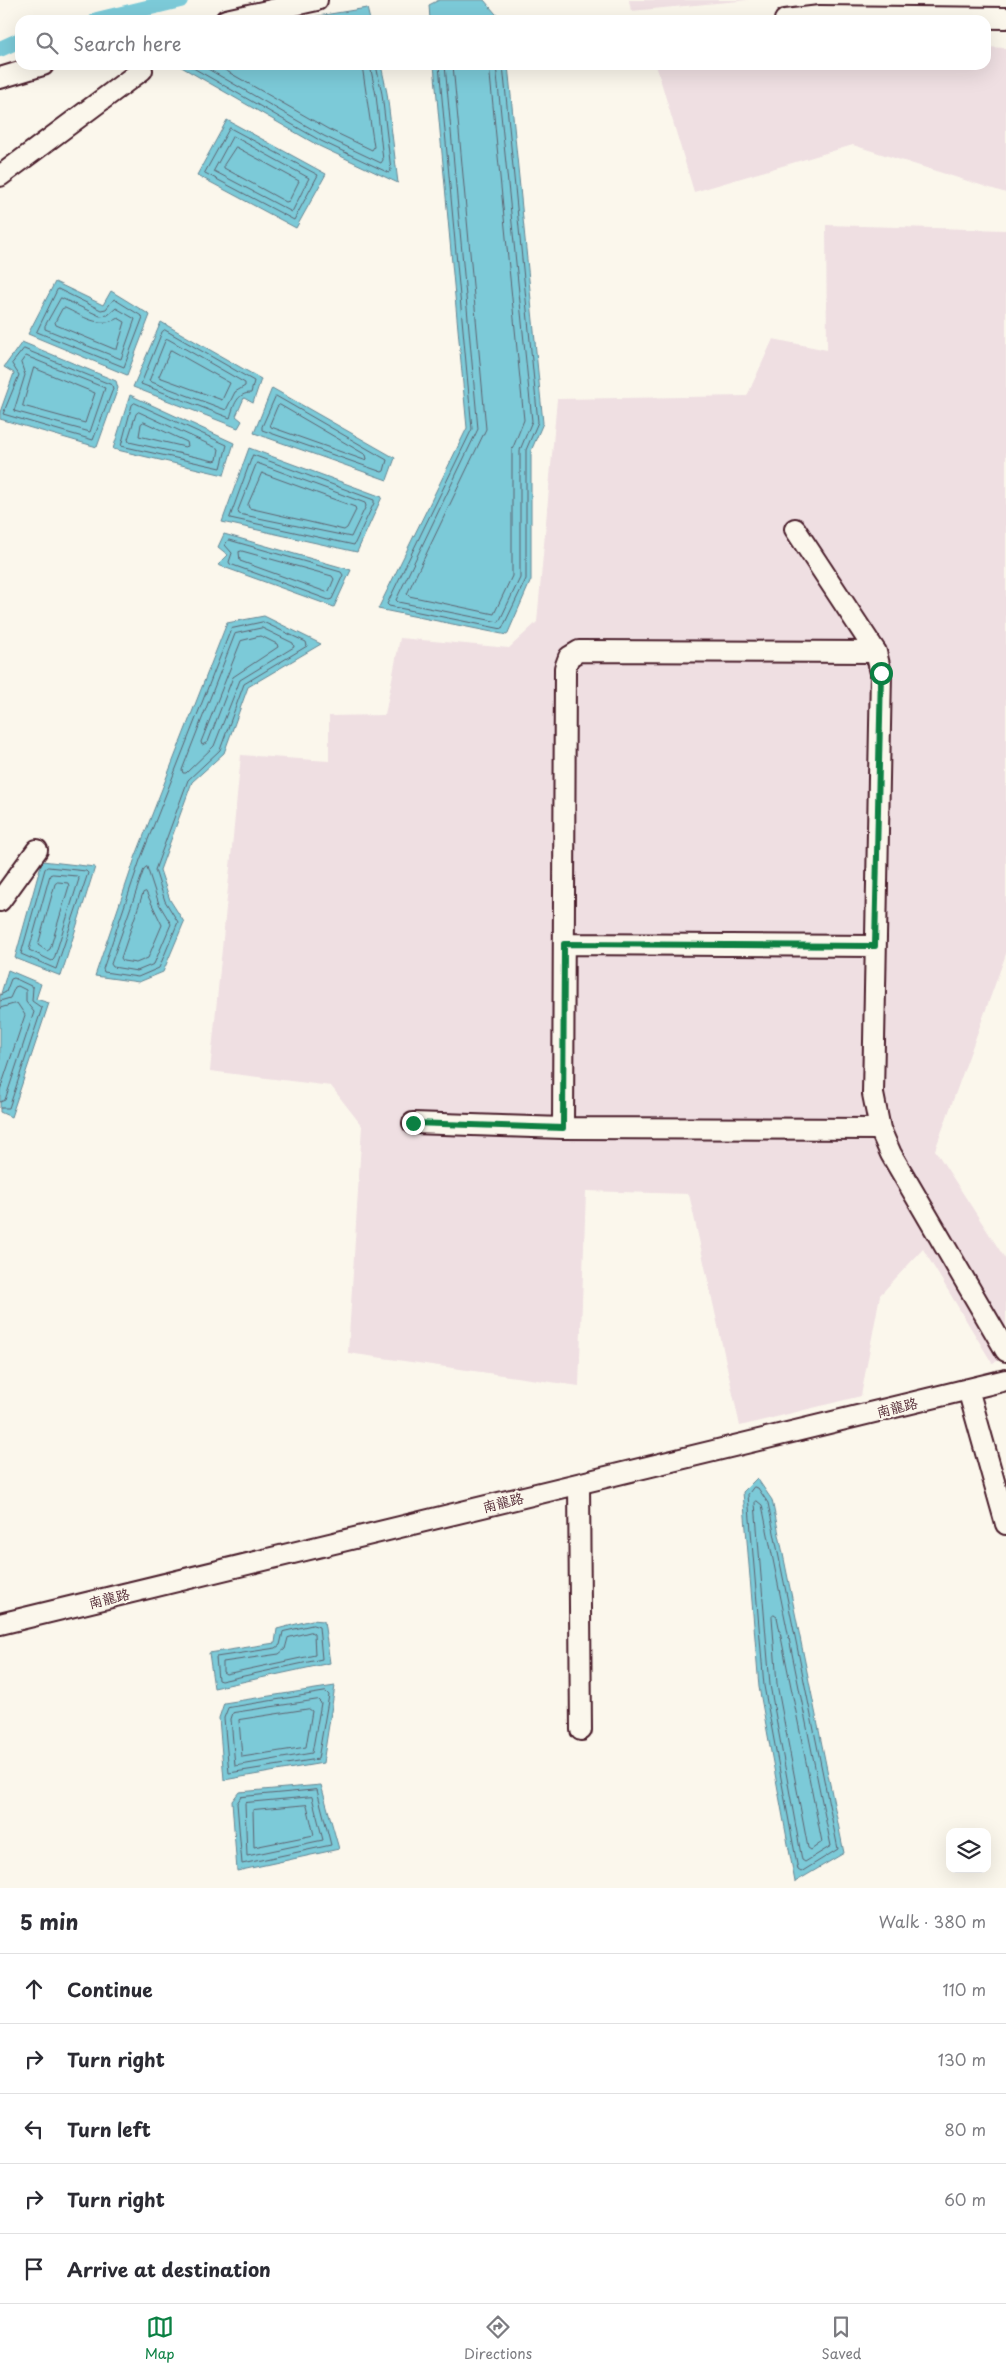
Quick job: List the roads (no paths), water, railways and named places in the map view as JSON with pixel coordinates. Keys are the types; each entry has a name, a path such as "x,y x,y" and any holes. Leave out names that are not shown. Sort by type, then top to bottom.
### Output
{"street":[{"path":"249,15 317,0"},
{"path":"991,18 1006,18"},
{"path":"0,78 26,70"},
{"path":"0,176 142,70"},
{"path":"795,529 876,652 881,673 873,1094 880,1130 891,1154 1006,1351"},
{"path":"563,1128 565,668 569,657 579,651 876,652"},
{"path":"0,901 37,850"},
{"path":"564,944 875,946"},
{"path":"413,1123 563,1128 880,1130"},
{"name":"南龍路","path":"0,1624 1006,1380"},
{"path":"968,1389 1006,1524"},
{"path":"579,1484 581,1730"}],"water":[{"path":"439,0 484,0 497,15 430,15 429,5"},
{"path":"367,8 369,15 324,15"},
{"path":"187,70 382,70 387,93 398,183 319,146"},
{"path":"434,70 508,70 543,423 531,451 531,580 507,635 378,609 467,428"},
{"path":"227,120 326,174 296,228 197,175"},
{"path":"55,282 103,305 111,291 150,315 127,375 28,334"},
{"path":"161,322 261,379 253,403 244,398 236,416 242,421 238,428 133,387"},
{"path":"22,342 116,381 118,388 97,447 0,419 0,412 14,373 4,367"},
{"path":"272,388 395,458 387,480 254,433"},
{"path":"130,395 234,443 224,475 113,449"},
{"path":"249,448 382,497 357,552 222,522"},
{"path":"224,534 351,570 334,607 218,565 228,555 218,547"},
{"path":"264,616 321,644 248,687 224,753 192,782 160,870 170,900 184,922 163,972 139,982 95,976 135,858 227,623"},
{"path":"42,861 95,867 61,976 15,958"},
{"path":"8,970 41,984 36,999 49,1003 11,1117 0,1112 0,997"},
{"path":"757,1478 772,1500 844,1853 795,1882 759,1687 743,1492"},
{"path":"312,1620 324,1621 330,1663 214,1688 209,1653 275,1643 277,1629"},
{"path":"335,1686 323,1763 224,1780 219,1718 224,1703"},
{"path":"321,1785 339,1849 237,1871 232,1801 239,1792"}],"waterway":[{"path":"118,15 180,0"},
{"path":"0,49 15,42"}]}
